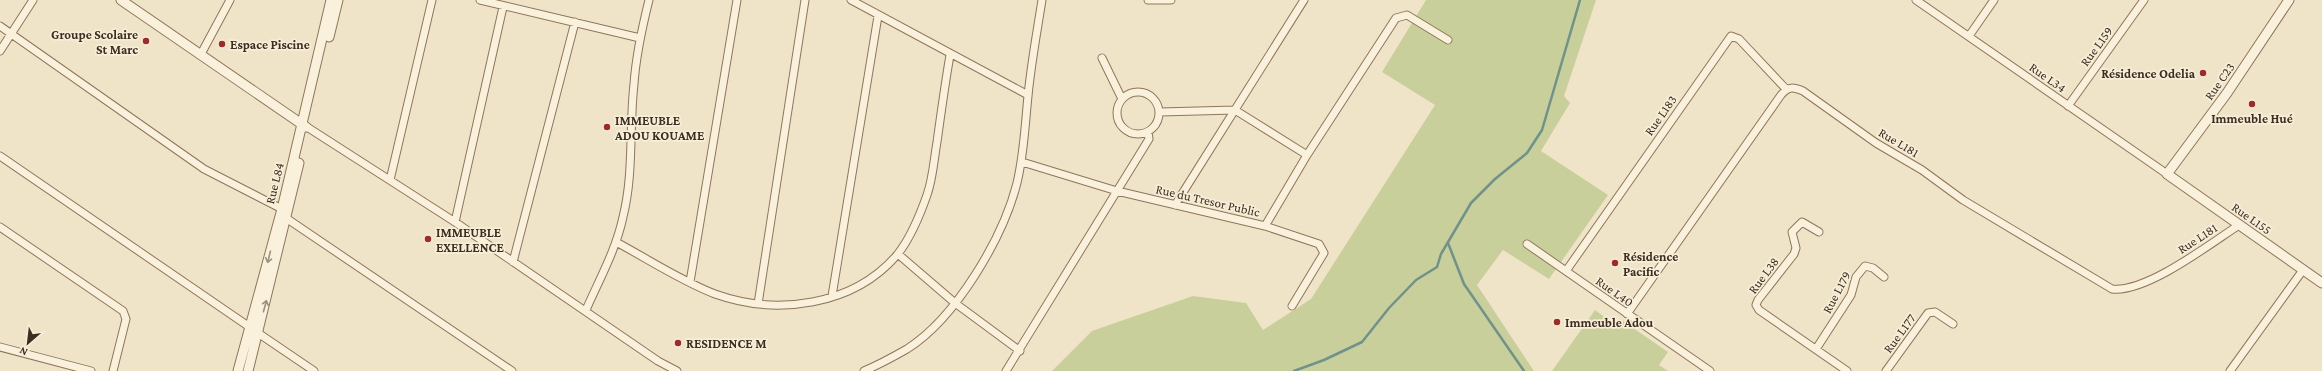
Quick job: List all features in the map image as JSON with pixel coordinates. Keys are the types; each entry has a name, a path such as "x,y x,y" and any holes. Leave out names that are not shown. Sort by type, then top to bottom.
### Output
{"street":[{"path":"0,51 33,0"},
{"path":"201,54 230,0"},
{"name":"Rue L84","path":"238,371 254,331 286,218 331,0"},
{"name":"Rue L84","path":"248,371 254,331 282,209 338,0"},
{"path":"390,180 432,0"},
{"path":"480,0 503,7 575,22 640,38"},
{"path":"586,310 616,242 628,194 634,84 640,38 649,0"},
{"path":"690,282 737,0"},
{"path":"758,304 805,0"},
{"path":"851,0 950,55 1028,95"},
{"path":"864,371 908,348 955,303 981,265 1007,216 1022,162 1028,95 1042,0"},
{"path":"1148,0 1171,0"},
{"path":"1175,205 1304,0"},
{"name":"Rue L34","path":"1916,0 2167,174"},
{"path":"1969,36 1994,0"},
{"name":"Rue L159","path":"2068,106 2144,0"},
{"name":"Rue C23","path":"2167,174 2227,93 2289,0"},
{"path":"127,2 305,126 455,222 586,310 658,361 677,371"},
{"path":"455,222 503,7"},
{"path":"832,296 878,16"},
{"path":"1265,226 1307,155 1396,18 1407,16 1448,40"},
{"path":"513,262 575,22"},
{"path":"0,26 199,165 282,209"},
{"name":"Rue L183","path":"1566,272 1731,36 1739,39 1786,89"},
{"path":"616,242 715,294 758,304 782,307 802,305 832,296 858,284 886,266 898,254 910,234 927,195 932,175 950,55"},
{"path":"1102,58 1122,98"},
{"name":"Rue L181","path":"1786,89 1794,87 1803,91 1876,143 1922,170 1962,200 2112,289 2122,290 2139,285 2174,266 2239,225"},
{"path":"1627,314 1786,89"},
{"path":"1142,92 1155,99 1160,112 1157,124 1148,132 1133,134 1121,126 1117,112 1122,98 1128,94 1142,92"},
{"path":"1160,112 1235,110 1307,155"},
{"path":"1006,371 1020,351 1149,139 1148,132"},
{"path":"0,156 314,371"},
{"name":"Rue du Tresor Public","path":"1022,162 1117,191 1265,226 1320,244 1324,252 1292,306"},
{"name":"Rue L155","path":"2167,174 2322,283"},
{"path":"286,218 512,371"},
{"name":"Rue L38","path":"1819,232 1807,223 1802,222 1798,224 1792,232 1796,248 1794,254 1758,300 1756,305 1759,310 1847,371"},
{"path":"0,227 123,311 126,319 113,371"},
{"name":"Rue L40","path":"1527,244 1710,371"},
{"path":"898,254 955,303 1020,351"},
{"name":"Rue L179","path":"1816,349 1851,295 1856,277 1865,266 1869,266 1884,277"},
{"path":"2230,371 2304,270"},
{"name":"Rue L177","path":"1886,371 1928,313 1935,312 1953,324"},
{"path":"0,347 91,371"}],"green space":[{"path":"1426,0 1596,0 1564,96 1570,103 1541,151 1608,195 1549,279 1503,250 1477,285 1534,371 1052,371 1092,331 1193,296 1246,303 1263,330 1311,299 1435,105 1382,72"},
{"path":"1595,310 1615,325 1620,319 1668,352 1659,365 1668,371 1552,371"}],"waterway":[{"path":"1294,371 1324,360 1362,342 1389,308 1416,280 1437,267 1441,254 1471,203 1495,179 1527,153 1542,130 1580,0"},
{"path":"1448,243 1464,284 1524,371"}],"place":[{"name":"Groupe Scolaire St Marc","path":"146,41"},
{"name":"Espace Piscine","path":"222,44"},
{"name":"Résidence Odelia","path":"2203,73"},
{"name":"Immeuble Hué","path":"2252,104"},
{"name":"IMMEUBLE ADOU KOUAME","path":"607,127"},
{"name":"IMMEUBLE EXELLENCE","path":"428,239"},
{"name":"Résidence Pacific","path":"1615,263"},
{"name":"Immeuble Adou","path":"1557,322"},
{"name":"RESIDENCE M","path":"678,343"}]}
